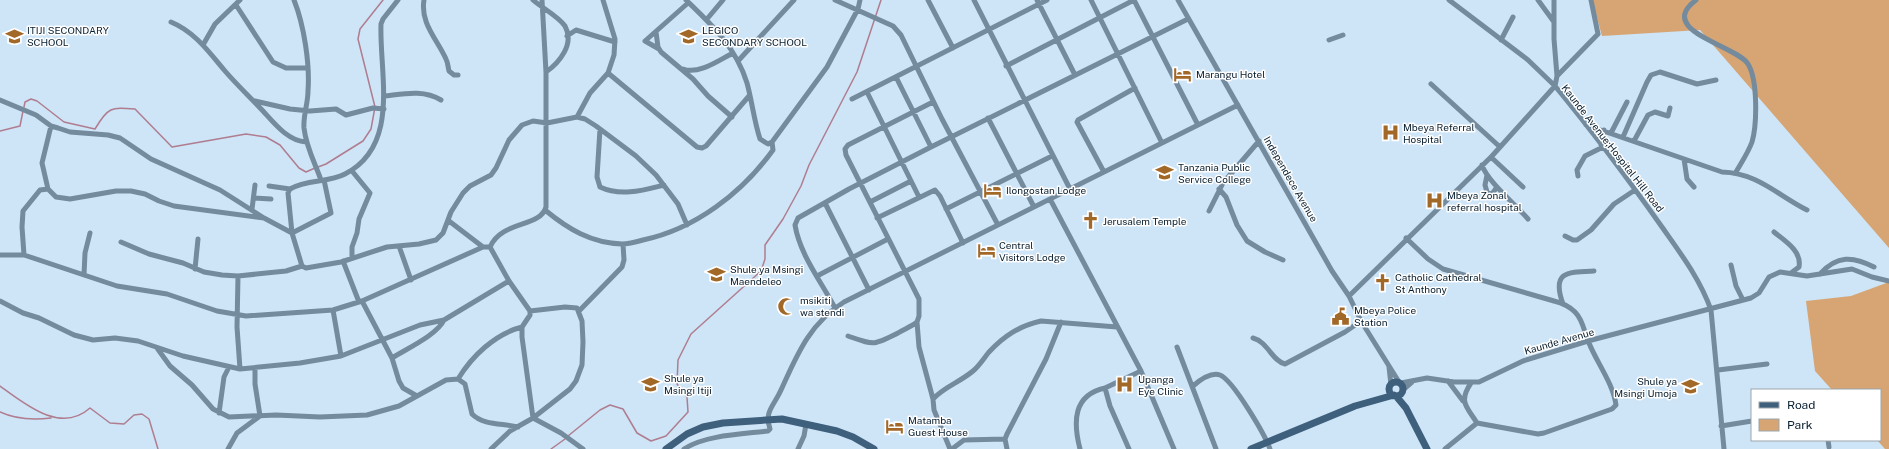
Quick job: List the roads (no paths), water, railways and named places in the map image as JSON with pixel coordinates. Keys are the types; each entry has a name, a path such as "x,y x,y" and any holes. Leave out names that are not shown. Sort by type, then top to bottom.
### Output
{"main road":[{"path":"1390,386 1390,393 1399,390"},
{"path":"1390,386 1399,390 1406,408 1427,449"},
{"path":"1375,399 1390,386"},
{"path":"1251,449 1269,446 1375,399 1399,390"},
{"path":"666,449 687,434 703,427 723,423 766,419 782,419 853,437 874,449"}],"street":[{"path":"204,45 215,24 240,0"},
{"path":"292,232 331,213 323,180 306,142 305,110 308,91 308,68 302,25 294,0"},
{"path":"269,186 290,189 302,184 332,180 352,171 366,157 376,139 378,108 384,96 381,24 383,19 398,0"},
{"path":"424,0 423,10 431,34 446,60 449,71 454,75 458,74"},
{"path":"533,0 564,26 567,36 564,53 557,63 546,72"},
{"path":"490,247 502,232 536,219 545,210 547,123 542,0"},
{"path":"577,118 590,94 608,72 614,55 615,42 604,0"},
{"path":"707,19 723,0"},
{"path":"738,61 794,0"},
{"path":"835,0 893,26 901,35 951,137 998,225"},
{"path":"545,210 559,222 579,234 605,242 623,244 662,236 687,225 716,208 744,184 773,150 772,142 827,67 858,9 860,0"},
{"path":"928,0 953,48"},
{"path":"974,0 1006,66 1070,189"},
{"path":"852,99 988,30 1038,2 1046,0"},
{"path":"1091,0 1162,143"},
{"path":"1006,66 1134,0 1198,125"},
{"name":"Independece Avenue","path":"1178,0 1332,271 1349,296 1361,321 1389,367 1399,390"},
{"path":"1449,0 1528,60 1555,86"},
{"path":"1538,0 1554,22"},
{"path":"1554,0 1557,76 1555,86"},
{"path":"1557,76 1598,34 1591,0"},
{"path":"1696,0 1686,9 1684,16 1686,23 1694,30 1741,57 1750,66 1752,73 1755,103 1754,133 1751,144 1736,172"},
{"path":"732,117 708,96 693,79 659,49 645,42 687,1 707,19 738,61 750,96 760,139 764,143 772,142"},
{"path":"1038,2 1075,75"},
{"path":"236,4 272,62 286,68 308,68"},
{"path":"1501,40 1513,17"},
{"path":"835,308 817,276 798,236 795,225 798,218 860,183 1188,19"},
{"path":"171,22 184,28 204,45 281,129 296,140 306,142"},
{"path":"567,36 576,30 615,42"},
{"path":"656,32 659,49"},
{"path":"1329,40 1343,35"},
{"path":"678,67 688,70 700,69 733,53"},
{"path":"693,79 700,69"},
{"path":"608,72 697,147 702,148 706,146 750,96"},
{"path":"1623,137 1647,82 1654,73 1660,72 1697,84 1716,80"},
{"path":"896,77 931,147"},
{"path":"1431,84 1500,147"},
{"name":"Kaunde Avenue;Hospital Hill Road","path":"1349,296 1406,238 1492,156 1555,86 1636,190 1699,281 1711,310 1718,370 1721,426 1724,449"},
{"path":"1104,172 1077,122 1078,120 1135,88"},
{"path":"867,92 919,197"},
{"path":"384,96 413,93 434,96 441,100"},
{"path":"0,100 29,112 50,126 70,132 115,136 151,159 211,185 252,209 264,218 292,232"},
{"path":"254,101 279,107 305,110 336,109 346,115 378,108"},
{"path":"934,102 848,145 845,149 846,155 919,299 919,316 917,322 918,347 933,399 934,410 951,449 964,440 1005,440"},
{"path":"1611,133 1627,102"},
{"path":"684,449 691,445 721,437 768,432 770,429 766,419 801,346 813,329 835,308 904,271 1238,105"},
{"path":"1634,141 1648,115 1655,112 1668,116 1670,108"},
{"path":"121,242 143,252 183,263 195,269 222,276 238,276 286,271 302,266 306,268 343,262 387,247 434,242 443,232 449,221 451,212 467,188 487,178 494,172 509,140 517,130 528,122 547,123 577,118 585,119 636,156 664,185 678,204 687,225"},
{"path":"988,118 1034,207"},
{"path":"1585,124 1722,172 1736,172 1771,187 1807,210"},
{"path":"50,126 49,138 43,158 48,189 56,197 70,200 116,191 131,191 145,194 174,206 264,218"},
{"path":"600,129 597,177 600,187 608,191 629,192 664,185"},
{"path":"1578,176 1577,170 1585,156 1602,146 1604,130"},
{"path":"1209,210 1219,189 1259,141"},
{"path":"946,209 1052,156"},
{"path":"1492,156 1492,158 1522,187"},
{"path":"1684,159 1687,180 1694,188"},
{"path":"1482,165 1487,175 1497,187 1528,219"},
{"path":"352,171 370,193 359,219 357,233 352,246 352,258"},
{"path":"1487,175 1485,185 1487,192 1492,194 1497,187"},
{"path":"870,202 911,181"},
{"path":"252,209 255,185"},
{"path":"24,255 22,227 23,211 40,190 48,189"},
{"path":"290,189 288,193 292,232 302,266"},
{"path":"1219,189 1226,197 1237,226 1247,241 1265,252 1283,260"},
{"path":"1565,236 1573,240 1577,240 1591,230 1614,204 1636,190"},
{"path":"878,218 919,197 937,191 963,243"},
{"path":"254,198 271,199"},
{"path":"1050,199 1141,371 1174,449"},
{"path":"825,202 869,290"},
{"path":"449,221 483,247"},
{"path":"1774,232 1792,248 1799,258 1799,266 1791,273"},
{"path":"84,275 85,253 90,233"},
{"path":"1406,238 1428,259 1443,268 1563,304 1578,316 1588,341 1615,397 1616,405 1612,409 1544,433 1538,434 1477,424 1445,449"},
{"path":"195,269 198,239"},
{"path":"817,276 888,239"},
{"path":"579,311 622,266 624,260 623,244"},
{"path":"399,246 411,280"},
{"path":"0,255 24,255 117,286 167,294 217,311 238,315 333,310 360,302 483,247 490,247"},
{"path":"458,379 466,366 484,349 508,332 522,327 530,315 530,311 509,281 490,247"},
{"path":"1820,274 1831,263 1845,259 1863,262 1874,267"},
{"path":"343,262 360,302 392,358 399,381 403,388 417,396"},
{"path":"1731,265 1736,286 1743,300"},
{"path":"1791,273 1804,276 1852,269 1872,277 1889,280"},
{"path":"1563,304 1559,287 1561,277 1566,273 1594,271"},
{"name":"Kaunde Avenue","path":"1399,390 1414,381 1427,378 1471,383 1479,382 1523,361 1588,341 1711,310 1743,300 1756,295 1764,282 1776,272 1783,271 1791,273"},
{"path":"238,276 240,369"},
{"path":"0,301 23,313 38,318 74,335 94,340 115,338 149,344 157,348 240,369 341,356 420,324 444,320 509,281"},
{"path":"491,449 510,431 533,418 570,389 580,374 583,342 582,321 577,308 569,307 530,311"},
{"path":"333,310 341,356"},
{"path":"392,358 439,327 444,320"},
{"path":"933,399 942,391 974,370 999,342 1018,328 1041,321 1117,327"},
{"path":"1253,338 1266,345 1276,358 1285,364 1345,332 1361,321"},
{"path":"848,336 868,343 876,344 917,322"},
{"path":"1007,449 1005,440 1046,359 1061,322"},
{"path":"522,327 527,383 533,418"},
{"path":"1177,347 1216,449"},
{"path":"157,348 170,366 187,380 219,413 229,418 260,416 314,418 367,415 399,406 446,380 458,379 465,384 472,414 476,418 484,422 518,427"},
{"path":"1718,370 1767,364"},
{"path":"219,413 224,377 229,367"},
{"path":"1389,367 1390,386"},
{"path":"255,368 255,384 260,416"},
{"path":"1080,449 1076,423 1081,403 1085,396 1141,371"},
{"path":"1193,386 1206,377 1214,374 1223,376 1234,388 1269,446"},
{"path":"1448,381 1465,404 1477,424"},
{"path":"1465,404 1464,395 1471,383"},
{"path":"1105,388 1110,406 1129,449"},
{"path":"228,449 237,433 260,416"},
{"path":"533,418 561,433 584,449"},
{"path":"1721,426 1751,421"},
{"path":"798,449 804,436 806,424"},
{"path":"1828,441 1829,447"}],"waterway":[{"path":"318,167 326,164 363,141 371,129 375,107 358,39 360,29 383,0"},
{"path":"568,436 600,410 610,405 623,409 637,433 651,441 666,436 688,412 687,397 677,384 678,360 691,334 761,271 765,259 765,245 783,219 801,186 809,165 857,72 881,0"},
{"path":"24,107 25,102 31,99 37,101 64,122 95,129 107,112 120,108 135,109 172,147 246,134 266,137 280,145 299,168 306,172 315,168"},
{"path":"0,131 20,126 23,111"},
{"path":"0,386 32,408 44,414 56,417 67,418 79,415 90,408 110,423 124,424 134,415 142,414 149,419 158,449"},
{"path":"0,412 25,418 51,418"},
{"path":"551,449 565,439"}],"place":[{"name":"ITIJI SECONDARY SCHOOL","path":"14,36"},
{"name":"LEGICO SECONDARY SCHOOL","path":"689,36"},
{"name":"Marangu Hotel","path":"1183,74"},
{"name":"Mbeya Referral Hospital","path":"1390,133"},
{"name":"Tanzania Public Service College","path":"1165,173"},
{"name":"Ilongostan Lodge","path":"993,190"},
{"name":"Mbeya Zonal referral hospital","path":"1434,201"},
{"name":"Jerusalem Temple","path":"1090,221"},
{"name":"Central Visitors Lodge","path":"986,251"},
{"name":"Shule ya Msingi Maendeleo","path":"717,275"},
{"name":"Catholic Cathedral St Anthony","path":"1382,283"},
{"name":"msikiti wa stendi","path":"787,306"},
{"name":"Mbeya Police Station","path":"1341,316"},
{"name":"Shule ya Msingi Itiji","path":"651,384"},
{"name":"Upanga Eye Clinic","path":"1125,385"},
{"name":"Shule ya Msingi Umoja","path":"1690,387"},
{"name":"Matamba Guest House","path":"895,426"}]}
